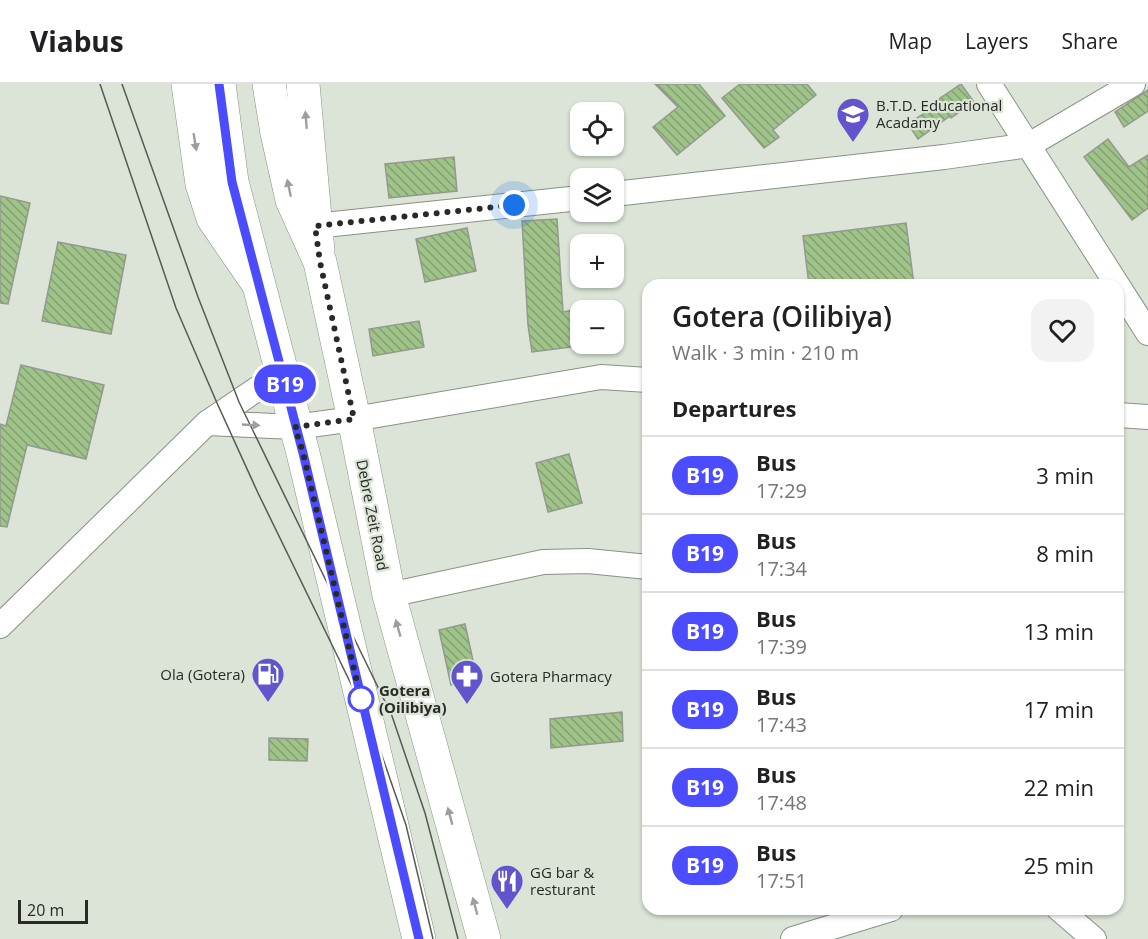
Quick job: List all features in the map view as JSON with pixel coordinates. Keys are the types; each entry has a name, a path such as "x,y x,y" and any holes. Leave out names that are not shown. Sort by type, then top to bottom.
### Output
{"main road":[{"path":"188,84 202,184 213,218 258,284"},
{"path":"219,84 232,182 303,453 418,939"},
{"path":"269,84 292,200 320,262"},
{"name":"Debre Zeit Road","path":"303,84 320,262 389,595 484,939"}],"street":[{"path":"988,84 1029,144 1114,279"},
{"path":"624,193 944,157 1029,144 1132,84"},
{"path":"315,226 570,199"},
{"path":"1124,295 1148,333"},
{"path":"0,626 207,423 282,372"},
{"path":"207,423 295,427 601,377 642,380"},
{"path":"1124,416 1148,417"},
{"path":"389,595 543,562 588,561 642,566"},
{"path":"793,939 871,915"},
{"path":"1066,915 1094,939"}],"building":[{"path":"655,84 699,84 725,116 677,155 653,127 678,107"},
{"path":"740,84 807,84 816,95 773,130 779,137 764,148 722,98"},
{"path":"961,84 974,102 918,139 908,124 941,102 939,99"},
{"path":"1148,90 1148,111 1124,127 1115,112"},
{"path":"1108,139 1129,167 1148,155 1148,208 1132,220 1084,157"},
{"path":"454,157 457,191 389,198 385,164"},
{"path":"0,196 30,203 8,304 0,303"},
{"path":"557,219 563,312 570,311 570,347 532,352 528,325 522,221"},
{"path":"906,223 913,279 808,279 803,236"},
{"path":"467,228 476,271 425,282 416,239"},
{"path":"58,242 126,255 111,334 42,321"},
{"path":"419,321 424,347 373,356 369,329"},
{"path":"21,365 104,385 86,459 27,445 7,527 0,526 0,424 6,426"},
{"path":"569,454 582,503 548,512 536,463"},
{"path":"465,624 477,679 451,685 439,630"},
{"path":"622,712 623,741 551,748 550,719"},
{"path":"269,738 308,739 307,761 269,760"}],"tram line":[{"path":"100,84 176,308 258,493 372,727 406,825 433,939"},
{"path":"122,84 198,297 239,402 392,716 425,813 458,939"}],"bus line":[{"name":"B19","path":"219,84 232,182 303,453 419,939"}],"place":[{"name":"B.T.D. Educational Acadamy","path":"853,143"},
{"name":"Gotera (Oilibiya)","path":"361,699"},
{"name":"Ola (Gotera)","path":"268,703"},
{"name":"Gotera Pharmacy","path":"467,705"},
{"name":"GG bar & resturant","path":"507,910"}],"route":[{"path":"361,699 295,427 354,419 320,262 315,226 514,205"}]}
